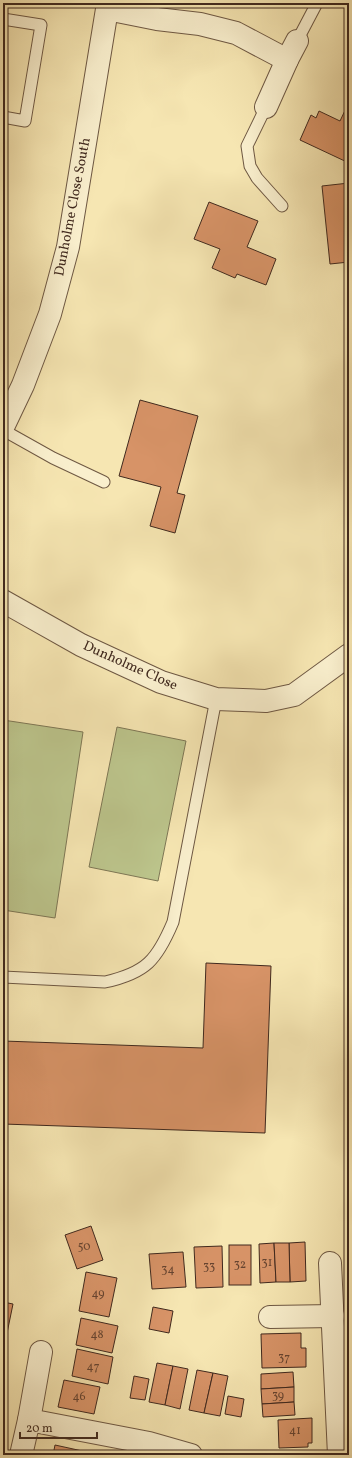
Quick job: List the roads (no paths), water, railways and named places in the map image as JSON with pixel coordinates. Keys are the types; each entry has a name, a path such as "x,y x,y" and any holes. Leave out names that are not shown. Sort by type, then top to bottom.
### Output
{"street":[{"path":"108,6 157,19 200,24 236,33 287,60"},
{"name":"Dunholme Close South","path":"3,428 24,385 50,314 68,247 108,6"},
{"path":"266,107 297,41"},
{"name":"Dunholme Close","path":"3,600 81,645 162,682 216,699 266,701 294,695 349,655"},
{"path":"330,1263 339,1455"},
{"path":"270,1317 333,1316"},
{"path":"21,1455 41,1352"},
{"path":"29,1420 149,1443 190,1455"}],"lane":[{"path":"297,41 316,3"},
{"path":"3,19 41,25 25,121 3,118"},
{"path":"266,107 247,146 250,166 257,178 282,206"},
{"path":"3,428 53,458 104,482"},
{"path":"3,977 105,982 138,972 148,964 156,954 164,943 173,922 216,699"}]}
